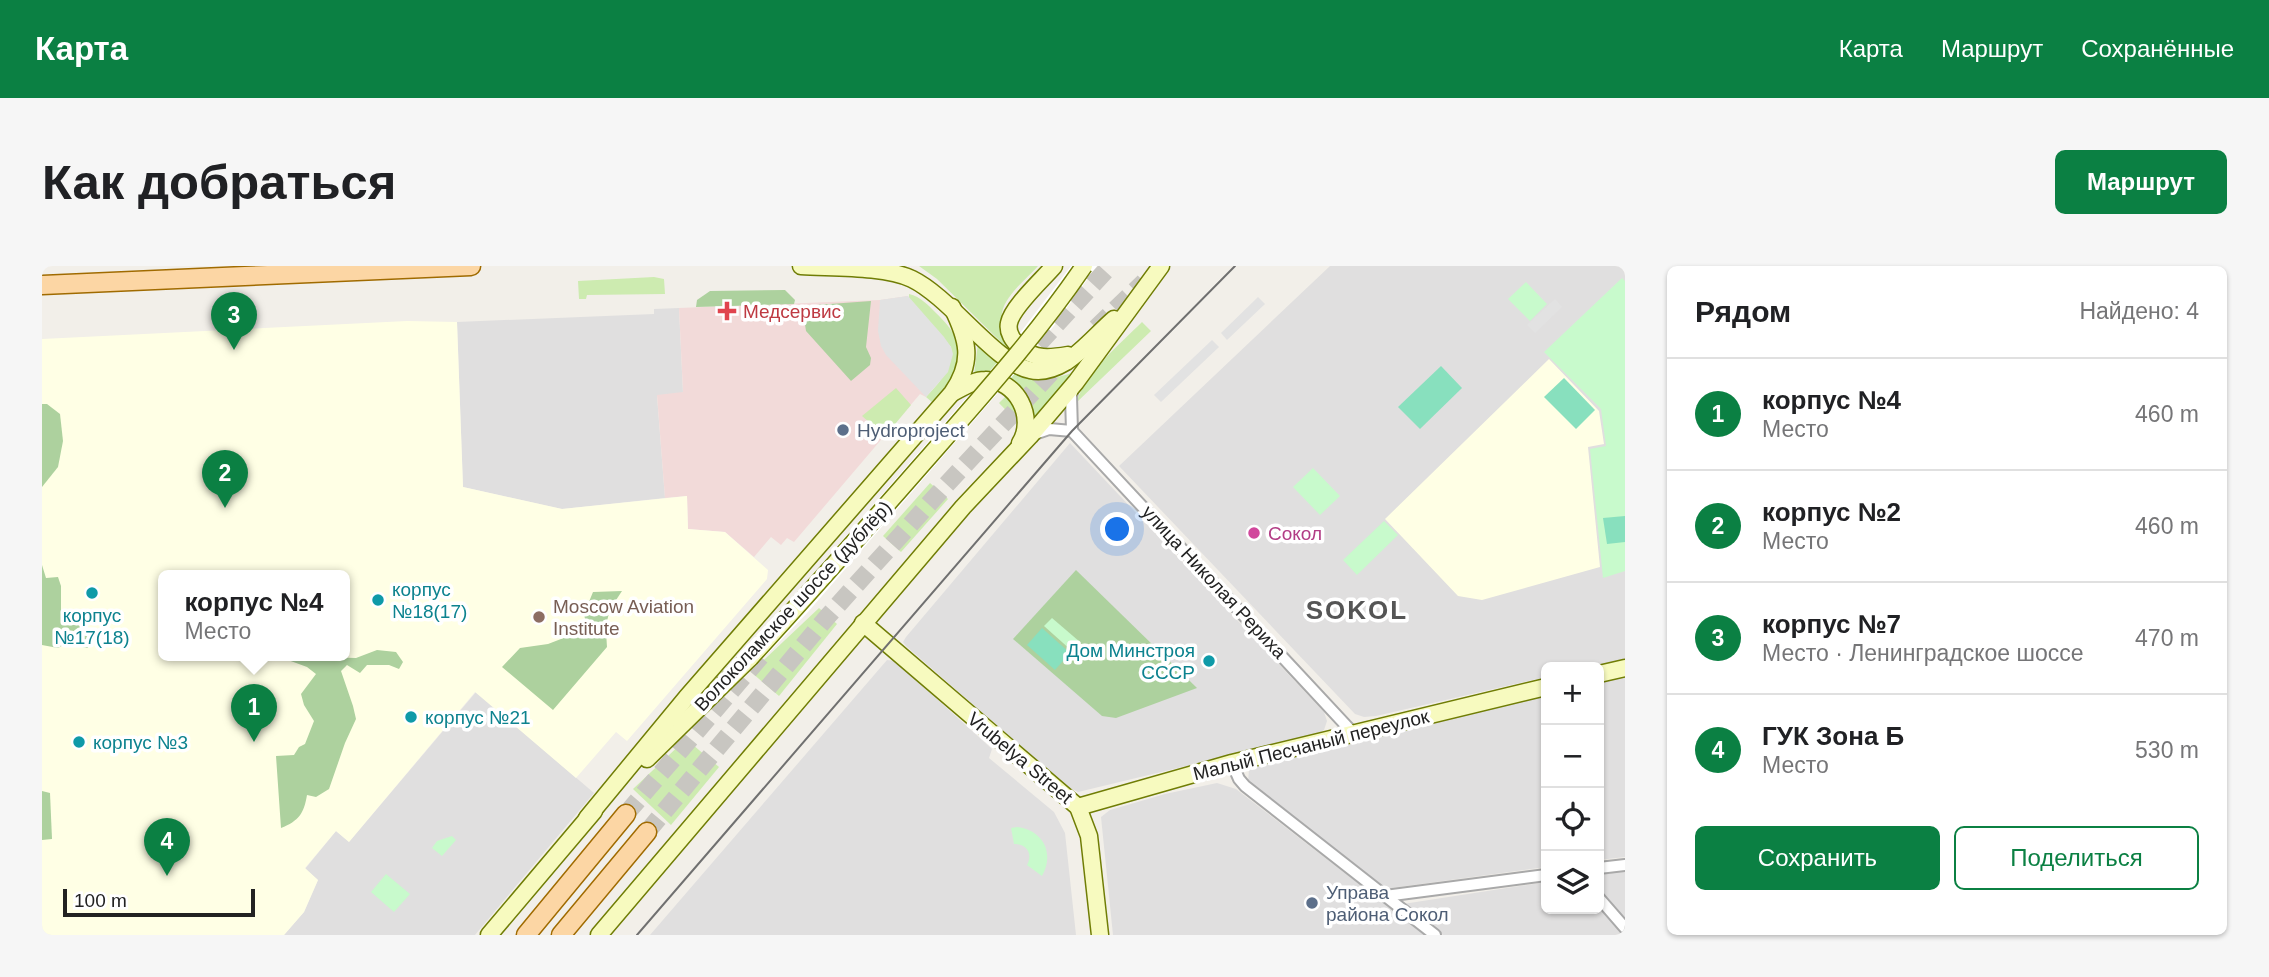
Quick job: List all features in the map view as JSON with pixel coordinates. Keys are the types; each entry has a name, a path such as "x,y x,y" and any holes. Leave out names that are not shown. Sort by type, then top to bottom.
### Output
{"main road":[{"path":"42,285 471,266"},
{"path":"801,266 880,271 901,275 921,284 952,307 1006,358 1023,368 1041,371 1066,362 1141,293"},
{"path":"1054,266 1012,315 1009,330 1012,338 1029,354 1051,358 1076,354"},
{"name":"Волоколамское шоссе (дублёр)","path":"489,935 587,818 750,658 800,605 1009,365 1045,321 1084,266"},
{"path":"599,935 963,507 1076,382 1161,266"},
{"path":"587,818 686,698 952,394 964,372 967,349 962,328 952,307"},
{"path":"952,394 967,385 985,380 1002,383 1011,389 1018,397 1027,418 1023,439 1014,453"},
{"name":"Vrubelya Street","path":"863,623 1078,807 1089,836 1100,935"},
{"path":"1604,673 1625,668"},
{"name":"Малый Песчаный переулок","path":"1078,807 1232,763 1541,688"},
{"path":"526,935 626,814"},
{"path":"561,935 647,832"}],"street":[{"path":"1030,436 1049,429 1072,431 1071,396 1076,382"},
{"name":"улица Николая Рериха","path":"1072,431 1354,734"},
{"path":"1232,763 1245,786 1435,935"},
{"path":"1604,867 1625,864"},
{"path":"1385,895 1541,876"},
{"path":"1604,904 1625,928"}],"shaded area":[{"path":"1330,266 1625,266 1625,659 1604,664 1541,662 1541,678 1376,716 1364,717 1355,714 1119,466"},
{"path":"908,296 926,397 920,394 794,542 787,538 781,545 771,537 754,557 725,532 688,529 687,496 665,498 657,395 683,392 679,308 880,300"},
{"path":"908,296 944,337 953,354 948,372 926,397 886,355 878,331 880,300"},
{"path":"1258,297 1265,304 1227,340 1221,333"},
{"path":"1555,299 1562,307 1535,333 1527,325"},
{"path":"679,308 683,393 657,396 665,498 562,509 463,487 457,322 654,314 654,309"},
{"name":"Moscow Aviation Institute","path":"407,321 457,322 463,487 562,509 687,496 688,529 725,532 768,570 767,579 627,741 616,732 576,778 475,692 349,842 336,831 305,868 318,880 304,912 284,935 42,935 42,339"},
{"path":"1212,340 1219,347 1161,402 1154,395"},
{"path":"1549,359 1599,411 1604,444 1588,447 1600,567 1482,600 1458,596 1385,519"},
{"path":"1070,443 1324,712 1327,721 1324,730 1315,735 1078,792 1066,786 906,646 903,642 906,637"},
{"path":"887,660 895,661 992,749 989,758 1054,812 1065,833 1076,935 650,935"},
{"path":"1625,676 1625,857 1604,859 1604,725 1604,681"},
{"path":"476,692 594,793 475,935 284,935 304,912 318,880 305,869 336,831 349,842"},
{"path":"1541,696 1541,868 1384,889 1248,782 1249,770"},
{"path":"1217,783 1236,789 1425,935 1113,935 1101,817 1110,810"},
{"path":"1625,871 1625,919 1604,896 1604,874"},
{"path":"1541,883 1541,914 1604,914 1623,935 1443,935 1403,904"}],"green space":[{"path":"919,266 1038,266 1008,298 1004,306 1002,321 1010,342 1006,347 937,279"},
{"path":"654,277 664,279 665,294 587,295 586,299 579,299 578,281"},
{"path":"1622,278 1625,281 1625,571 1603,578 1590,449 1606,446 1601,409 1544,352"},
{"path":"1526,282 1547,304 1530,321 1508,299"},
{"path":"785,290 795,300 794,304 696,307 697,300 710,291"},
{"path":"909,294 924,302 948,326 959,348 957,369 933,403 926,397 948,368 951,347 909,298"},
{"path":"871,301 866,347 871,358 870,365 851,381 806,331 802,306"},
{"path":"1142,322 1151,331 1077,402 1095,370"},
{"path":"978,343 1002,363 1033,379 1060,377 1077,371 1033,418 1026,397 1014,381 997,373 974,375"},
{"path":"1441,366 1462,388 1420,429 1398,407"},
{"path":"1564,378 1595,410 1576,429 1544,397"},
{"path":"896,388 911,405 885,436 862,416"},
{"path":"1008,394 1016,403 1017,422 999,403"},
{"path":"42,404 47,404 60,414 63,441 58,467 42,487"},
{"path":"1313,468 1340,496 1320,515 1293,487"},
{"path":"930,483 948,499 901,552 883,536"},
{"path":"1625,516 1625,542 1607,544 1603,518"},
{"path":"1384,521 1398,535 1357,575 1343,560"},
{"path":"42,565 46,578 58,577 61,586 61,616 86,632 88,648 65,644 58,648 42,645"},
{"path":"1076,570 1197,688 1116,718 1102,716 1013,639"},
{"path":"622,591 608,617 607,647 553,710 502,667 520,648 548,644 587,629 584,614 593,592"},
{"path":"819,608 837,624 779,696 751,672"},
{"path":"1052,618 1080,642 1072,651 1044,626"},
{"path":"1042,628 1070,653 1055,670 1027,645"},
{"path":"377,650 396,652 403,662 399,669 389,665 367,665 360,673 347,665 341,671 356,719 329,789 316,797 307,795 300,816 281,828 276,756 294,755 299,747 305,744 314,721 301,694 316,674 307,667 291,661 350,661 350,658"},
{"path":"686,739 719,767 671,825 633,789"},
{"path":"42,791 50,793 52,839 42,840"},
{"path":"1017,827 1034,833 1044,844 1047,859 1042,876 1027,865 1029,854 1025,848 1014,844 1011,828"},
{"path":"452,836 456,840 442,856 432,848 437,841"},
{"path":"386,874 410,894 394,912 371,892"}],"pier":[{"path":"1071,266 1097,266 1017,371 808,612 757,665 742,651 792,598 1001,358"}],"tunnel":[{"path":"1020,364 1110,266"},
{"path":"1096,328 1144,282"},
{"path":"647,832 828,616 1061,362"},
{"path":"626,814 762,655"}],"tram line":[{"path":"637,935 1072,431 1235,266"}],"place":[{"name":"Медсервис","path":"727,311"},
{"name":"корпус №7","path":"234,350"},
{"name":"Hydroproject","path":"843,430"},
{"name":"корпус №2","path":"225,508"},
{"name":"Сокол","path":"1254,533"},
{"name":"корпус №17(18)","path":"92,593"},
{"name":"корпус №18(17)","path":"378,600"},
{"name":"Moscow Aviation Institute","path":"539,617"},
{"name":"Дом Минстроя СССР","path":"1209,661"},
{"name":"корпус №21","path":"411,717"},
{"name":"корпус №3","path":"79,742"},
{"name":"корпус №4","path":"254,742"},
{"name":"ГУК Зона Б","path":"167,876"},
{"name":"Управа района Сокол","path":"1312,903"}],"district":[{"name":"SOKOL","path":"1357,610"}]}
